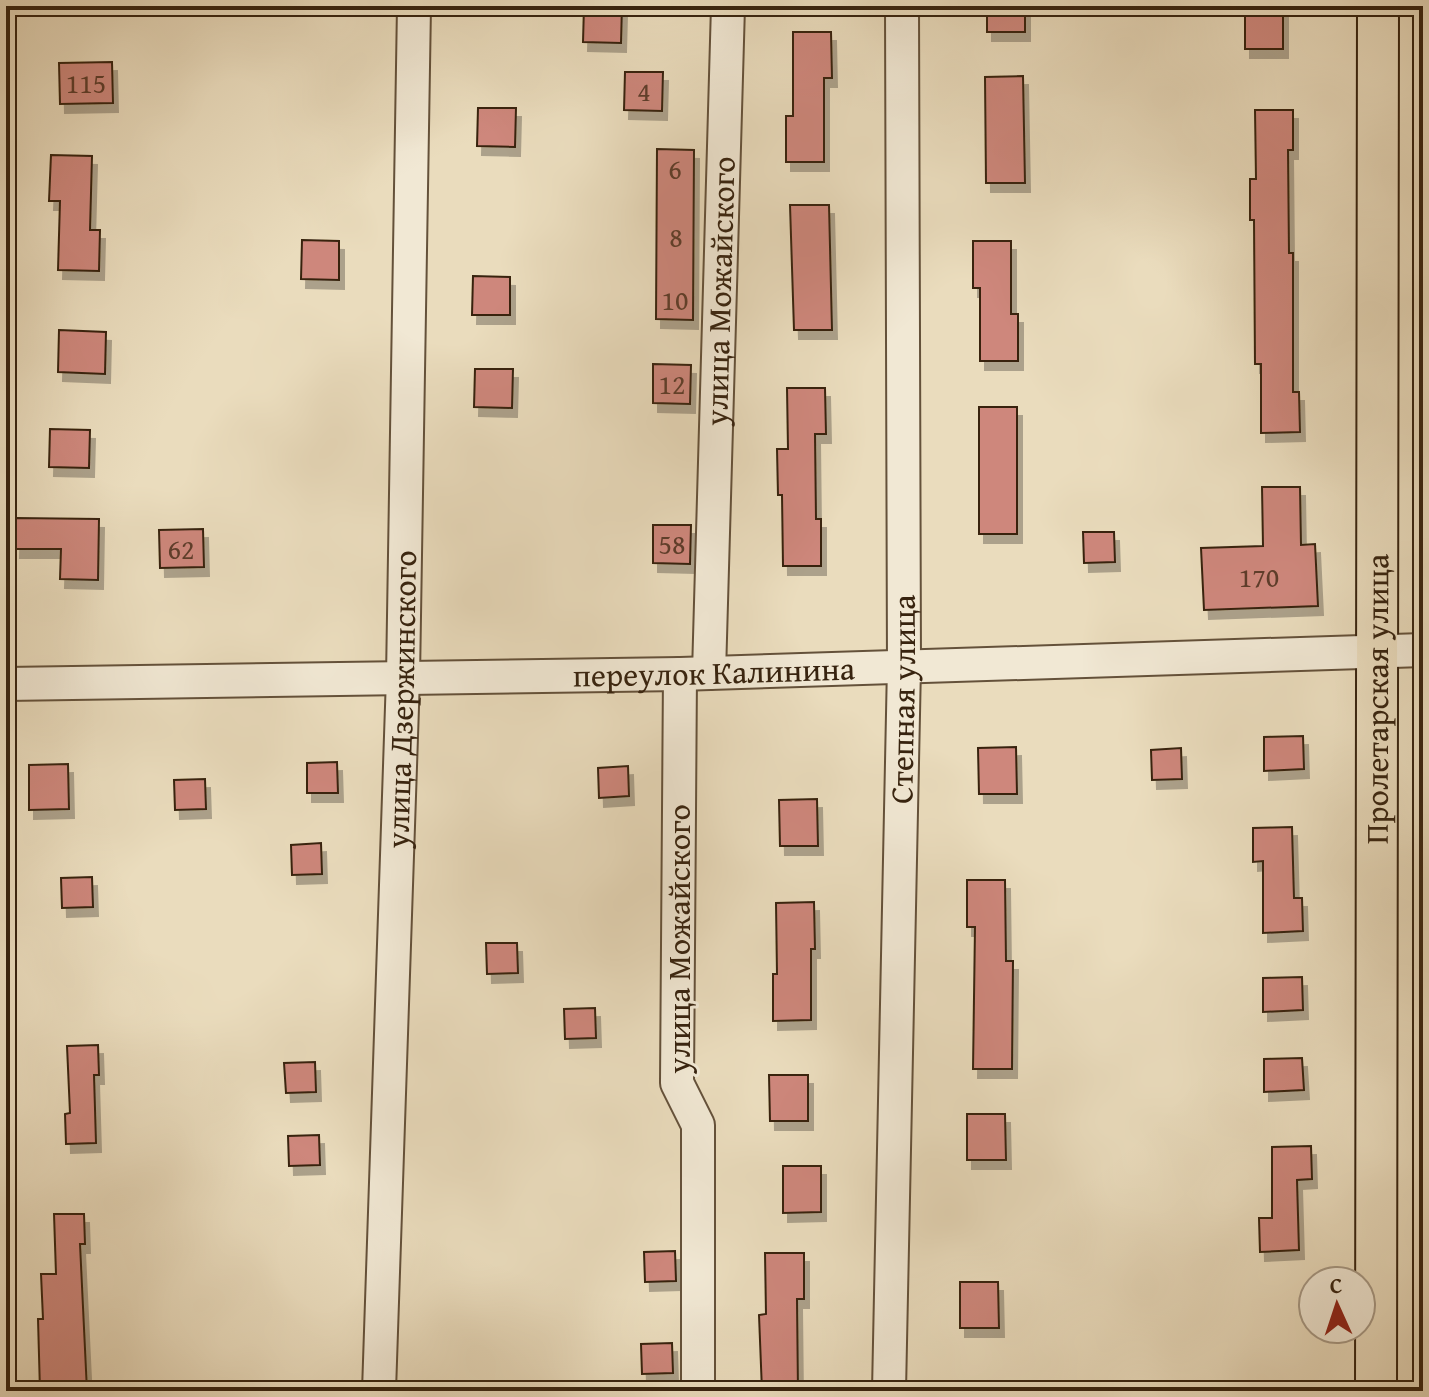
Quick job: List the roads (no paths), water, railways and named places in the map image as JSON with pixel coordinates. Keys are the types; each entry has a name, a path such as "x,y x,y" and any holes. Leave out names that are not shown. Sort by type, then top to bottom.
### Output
{"main road":[{"name":"Пролетарская улица","path":"1376,1391 1378,6"}],"street":[{"name":"улица Дзержинского","path":"379,1391 403,677 414,6"},
{"name":"улица Можайского","path":"698,1391 698,1125 677,1083 728,6"},
{"name":"Степная улица","path":"889,1391 904,666 902,6"},
{"name":"переулок Калинина","path":"6,684 694,674 1423,650"}]}
